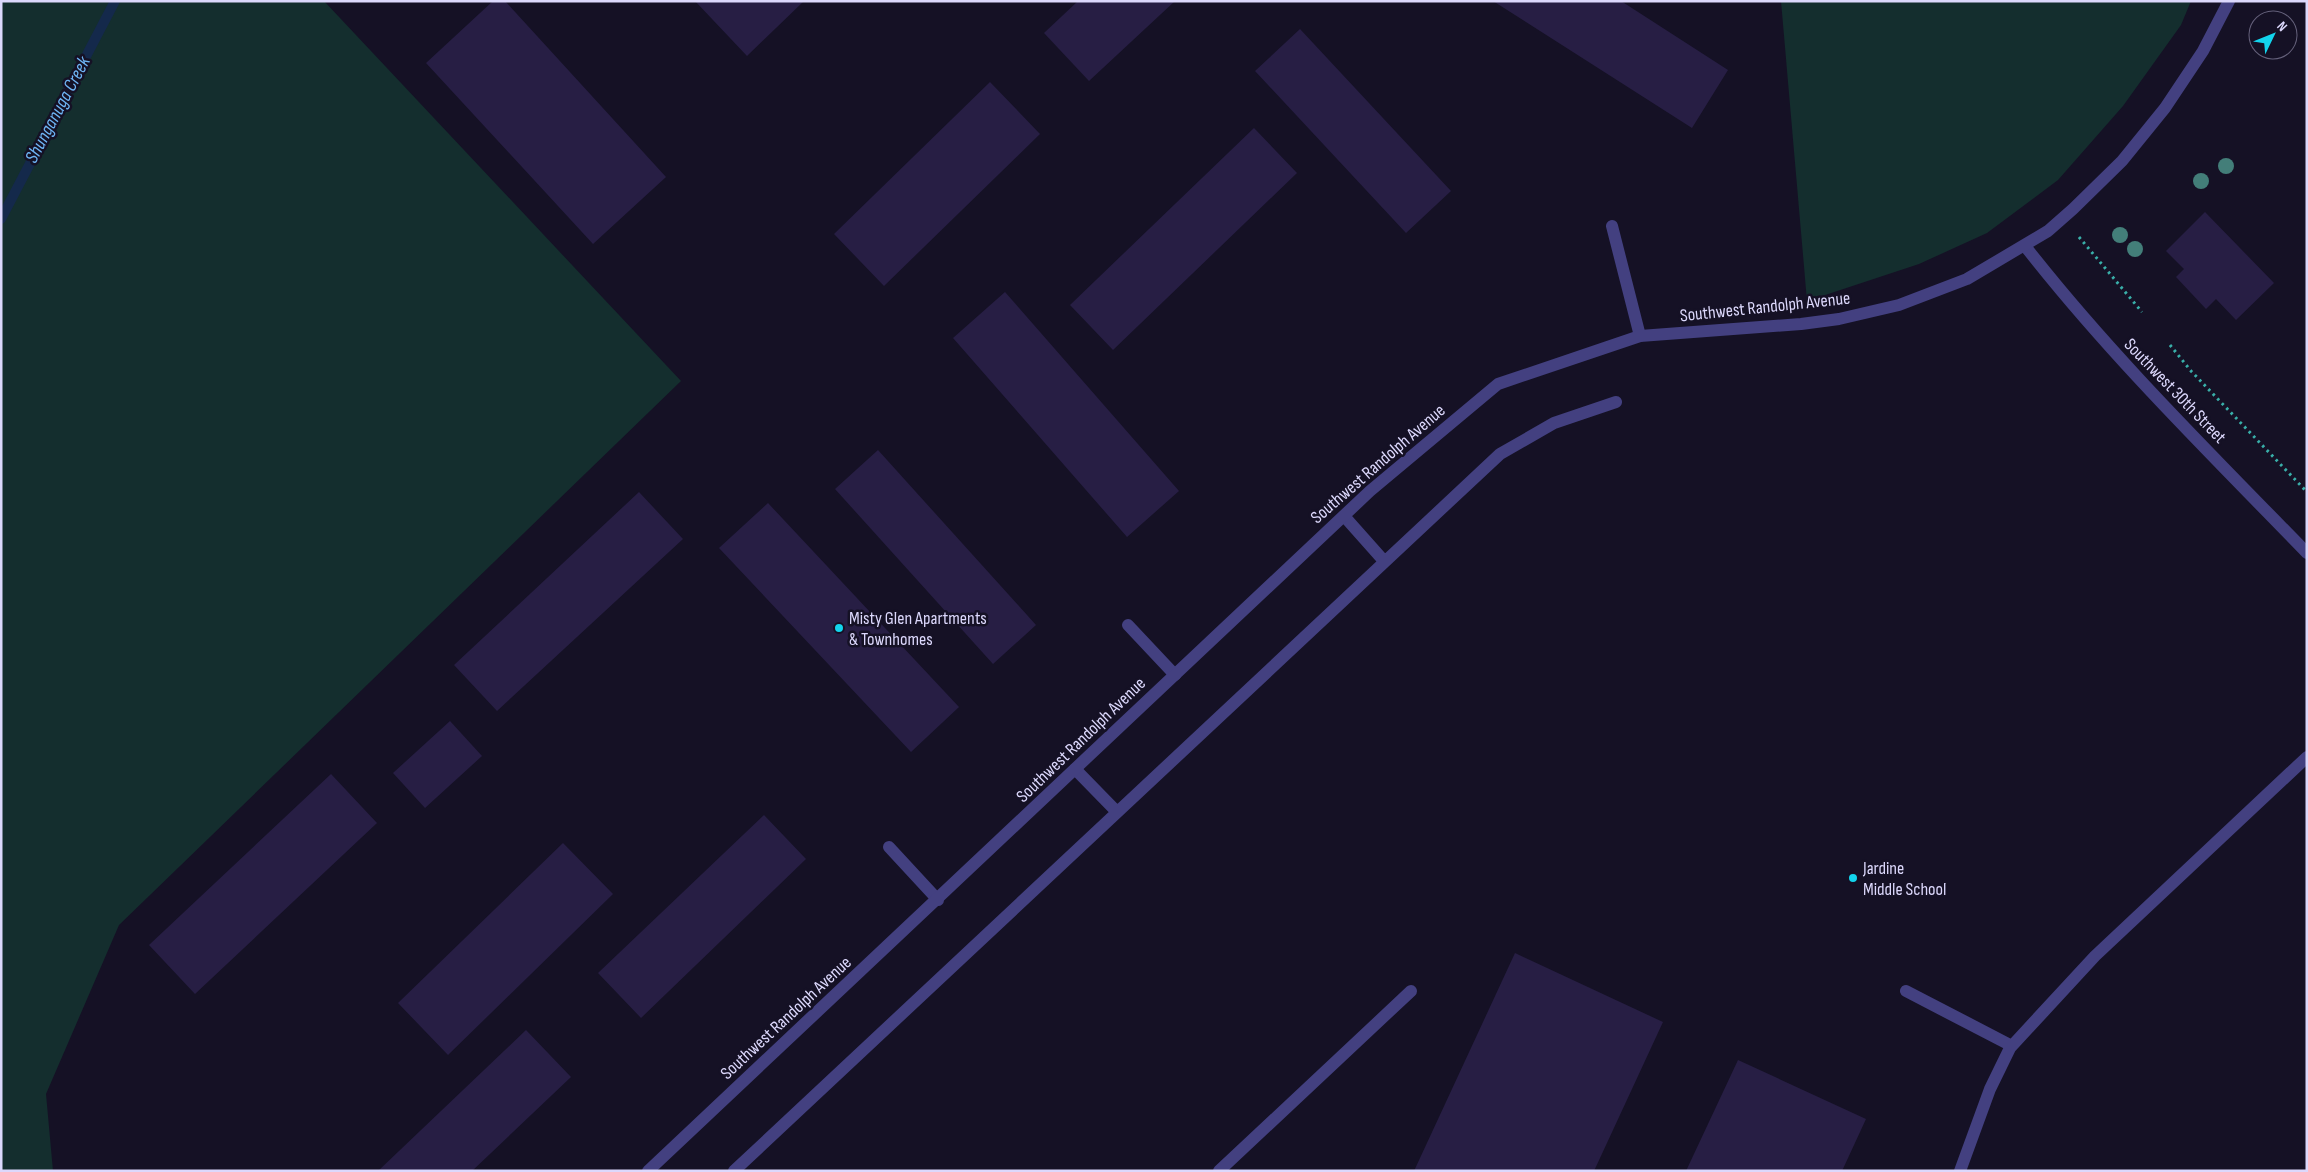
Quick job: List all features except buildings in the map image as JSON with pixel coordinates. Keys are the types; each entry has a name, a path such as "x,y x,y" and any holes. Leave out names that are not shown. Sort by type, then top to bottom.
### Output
{"street":[{"name":"Southwest Randolph Avenue","path":"655,1169 1344,516 1498,384 1640,336 1801,324 1839,319 1899,305 1967,279 2048,231 2074,210 2122,161 2165,108 2197,60 2229,1"},
{"path":"1612,226 1640,336"},
{"name":"Southwest 30th Street","path":"2025,246 2070,304 2130,370 2307,553"},
{"path":"734,1171 1500,454 1554,423 1616,402"},
{"path":"1344,516 1384,561"},
{"path":"1128,625 1175,675"},
{"path":"1960,1171 1990,1089 2012,1046 2095,956 2307,757"},
{"path":"1075,769 1117,812"},
{"path":"889,847 938,900"},
{"path":"1218,1171 1411,991"},
{"path":"1906,991 2012,1046"}],"path":[{"path":"2079,236 2142,312"},
{"path":"2170,345 2191,371 2307,492"}],"green space":[{"path":"1,1 324,1 681,381 119,925 46,1094 53,1171 1,1171"},
{"path":"1781,1 2191,1 2181,25 2123,106 2058,180 1987,233 1919,264 1807,301"}],"waterway":[{"name":"Shunganuga Creek","path":"1,219 115,1"}],"place":[{"name":"Misty Glen Apartments & Townhomes","path":"839,628"},
{"name":"Jardine Middle School","path":"1853,878"}]}
